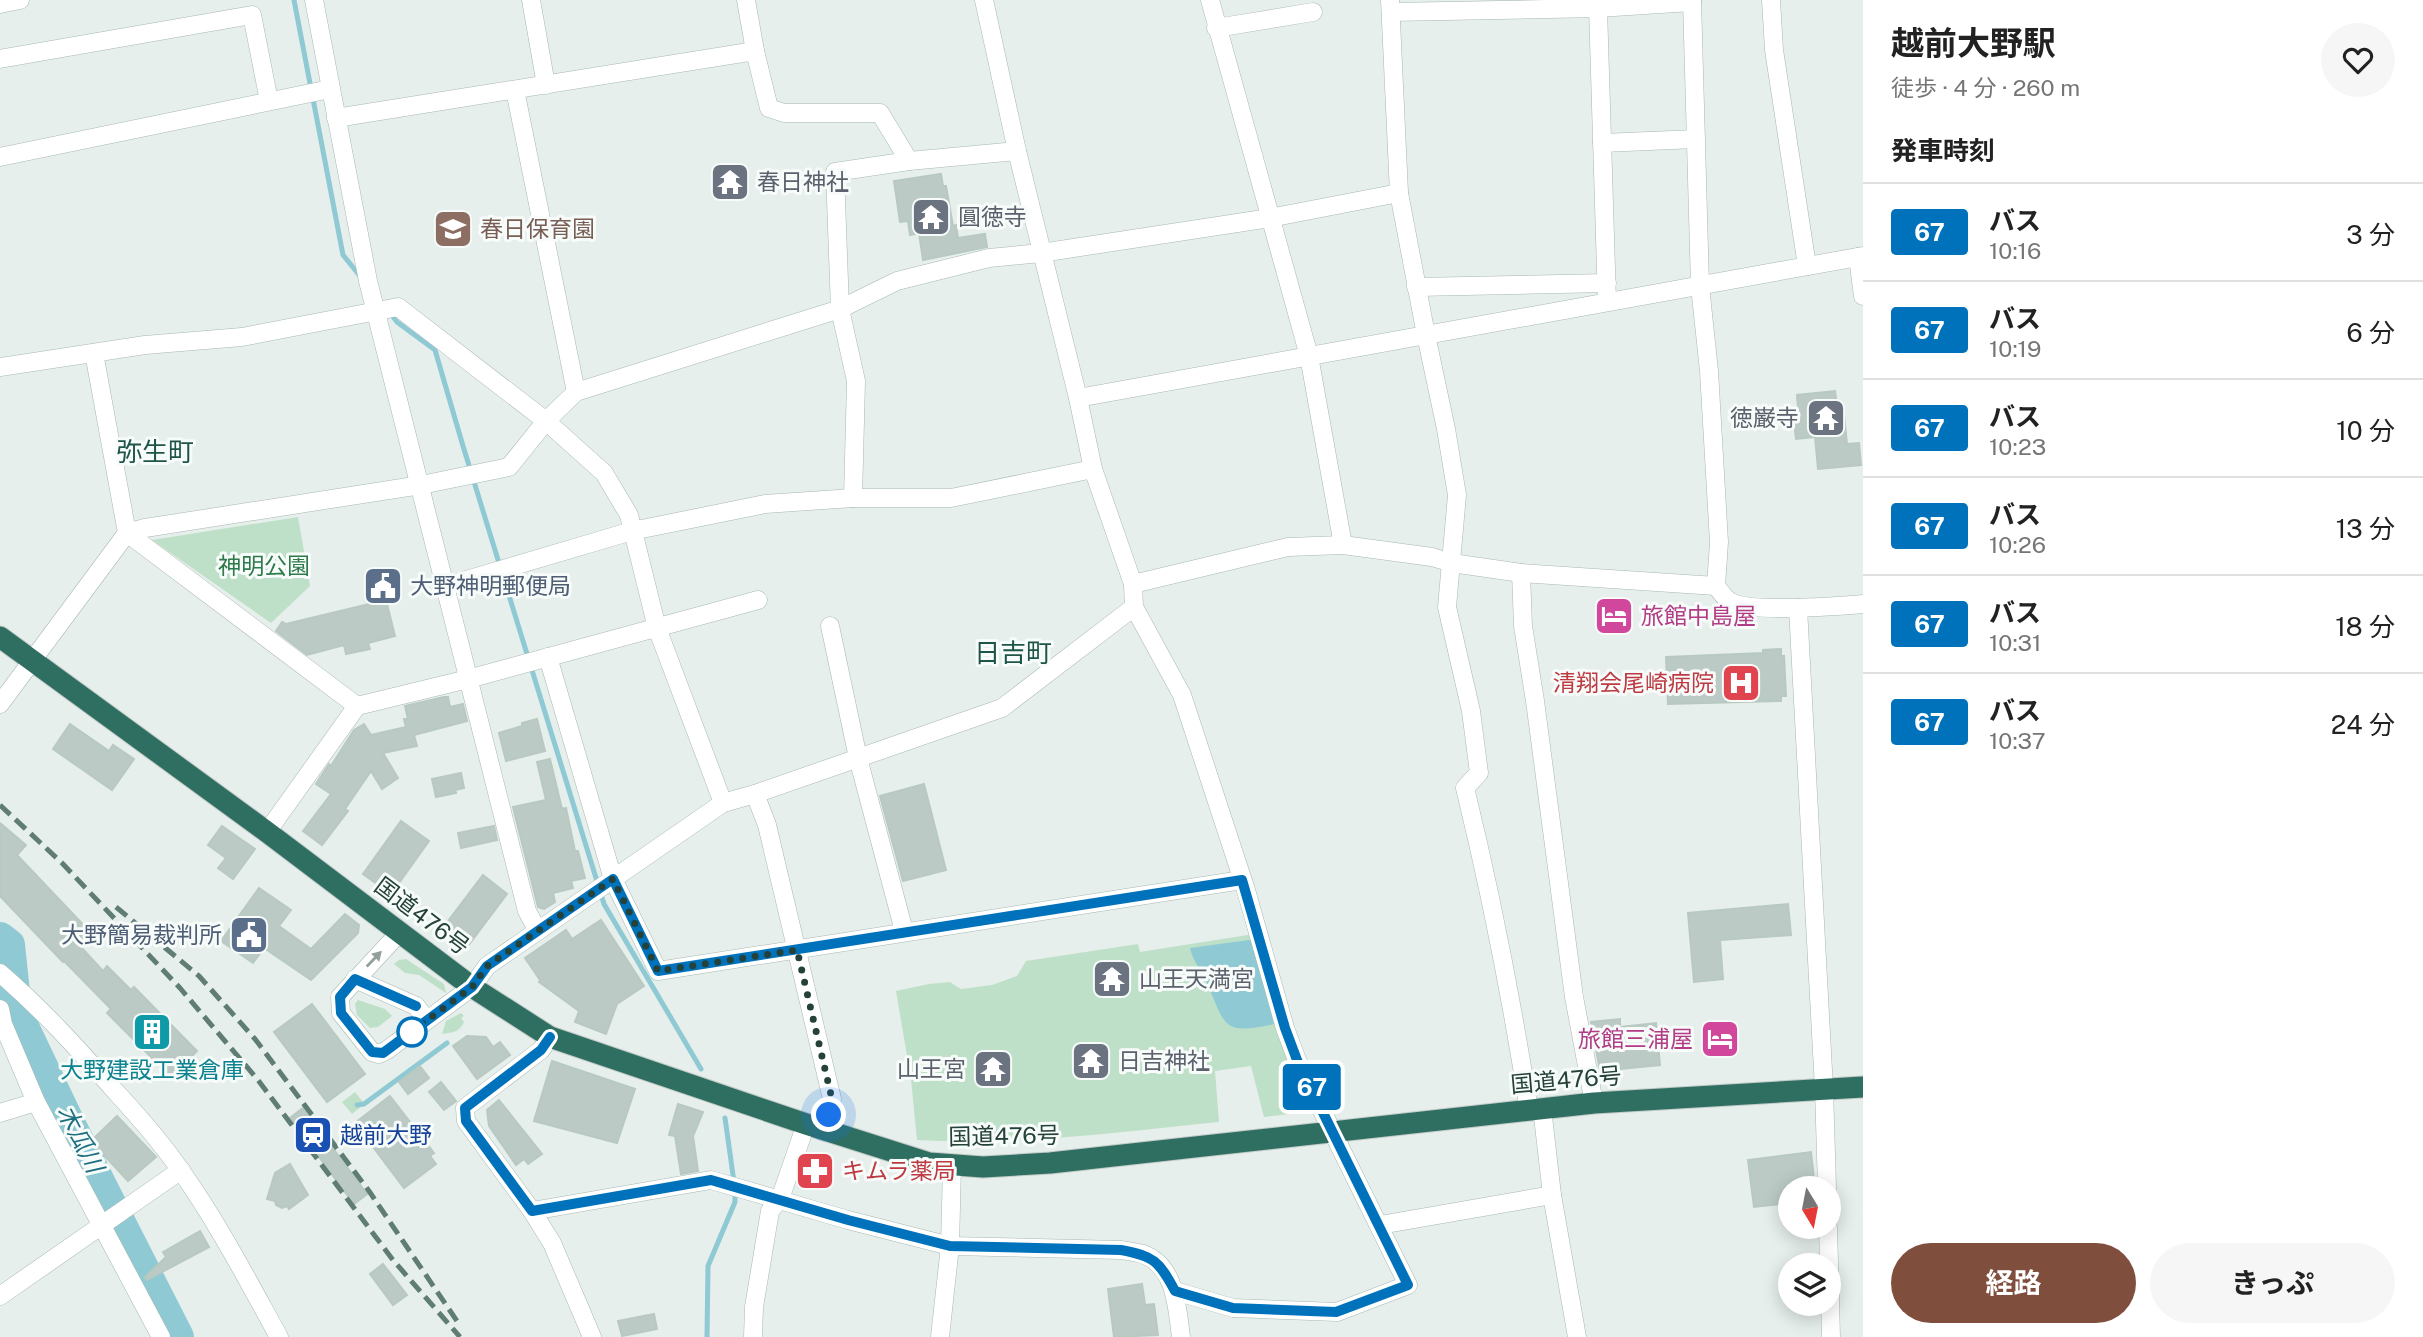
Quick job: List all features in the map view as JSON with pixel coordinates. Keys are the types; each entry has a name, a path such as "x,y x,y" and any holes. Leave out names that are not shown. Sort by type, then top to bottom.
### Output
{"highway":[{"name":"国道476号","path":"0,637 267,832 472,987 550,1037 909,1157 952,1166 1050,1163 1594,1103 1863,1087"}],"street":[{"path":"0,4 20,0"},
{"path":"314,0 368,281 527,911 538,931"},
{"path":"531,0 546,85"},
{"path":"746,0 769,108 783,113 880,113 909,161"},
{"path":"984,0 1093,469 1133,584 1134,607 1182,695 1297,1060 1408,1285 1336,1312 1233,1308 1175,1291"},
{"path":"1209,0 1309,356 1343,545"},
{"path":"1771,0 1774,50 1807,267"},
{"path":"1577,1337 1535,1109 1483,860 1465,788 1479,773 1471,711 1447,607 1457,495 1399,193 1390,6 1598,8 1692,1 1700,286 1709,371 1719,542 1716,586 1729,601 1739,605 1798,608 1863,604"},
{"path":"1598,8 1607,302"},
{"path":"1216,28 1313,12"},
{"path":"0,59 252,15 269,101"},
{"path":"336,118 755,51"},
{"path":"0,157 330,89"},
{"path":"515,90 576,392"},
{"path":"1602,143 1696,139"},
{"path":"853,498 856,381 841,309 835,172 909,161 1017,151"},
{"path":"0,704 127,533 421,485 509,467 546,421 576,392 841,309 897,281 989,258 1041,253 1270,218 1399,193"},
{"path":"1078,398 1860,257 1863,296"},
{"path":"1416,287 1606,283"},
{"path":"0,367 145,345 242,337 398,307 546,421 604,473 629,515 657,628 723,803"},
{"path":"94,354 127,533 356,706"},
{"path":"446,586 632,531 765,504 853,498 951,498 1093,469"},
{"path":"1133,584 1288,547 1343,545 1521,573 1716,586"},
{"path":"1521,573 1523,626 1574,998 1594,1103"},
{"path":"267,832 356,706 468,679 758,600"},
{"path":"400,932 340,997 341,1013 372,1052 383,1053 472,987 487,966 723,803 1002,708 1134,607"},
{"path":"1798,608 1827,1176"},
{"path":"830,626 858,758 904,931"},
{"path":"548,657 603,886 658,971 1242,880"},
{"path":"753,1337 754,1307 770,1211 780,1199 832,1099 767,825 755,794"},
{"path":"1,974 66,1034 150,1130 181,1170 279,1337"},
{"path":"355,979 416,1006 428,1020"},
{"path":"0,1009 3,1024 36,1102 105,1224 161,1337"},
{"path":"550,1037 541,1050 465,1108 466,1121 532,1211 552,1244 592,1337"},
{"path":"0,1113 36,1102"},
{"path":"940,1337 950,1246 952,1166"},
{"path":"0,1296 181,1170"},
{"path":"532,1211 711,1180 950,1246 1121,1250 1144,1254 1162,1267 1175,1291 1181,1337"},
{"path":"1380,1225 1552,1195"},
{"path":"1828,1239 1831,1337"}],"green space":[{"name":"神明公園","path":"298,517 310,586 271,623 152,540"},
{"path":"1254,934 1315,1111 1264,1117 1251,1066 1215,1071 1219,1122 1031,1140 917,1140 911,1079 896,991 950,982 961,989 992,985 1017,976 1026,961 1138,944 1140,952"},
{"path":"406,959 444,984 446,993 419,975 405,973 394,964"},
{"path":"358,1000 385,1009 392,1016 378,1027 370,1028 357,1015 355,1004"},
{"path":"461,1013 464,1022 460,1028 442,1034 446,1021"},
{"path":"355,1092 363,1102 352,1114 342,1102"}],"water":[{"path":"1252,941 1274,1024 1244,1028 1228,1024 1223,1018 1190,948"}],"building":[{"path":"941,174 958,238 985,234 987,247 923,260 919,233 910,235 908,221 900,222 894,181"},
{"path":"1835,391 1837,406 1843,405 1847,444 1859,443 1861,465 1818,469 1815,437 1796,439 1794,421 1799,420 1797,395"},
{"path":"386,600 395,636 368,643 370,649 346,654 344,645 307,655 276,631 282,622 286,624"},
{"path":"1781,649 1781,656 1784,656 1786,696 1781,696 1781,701 1668,704 1666,657 1763,653 1763,650"},
{"path":"448,697 450,707 463,704 467,721 414,735 417,746 383,753 398,778 382,789 371,771 345,809 348,811 322,845 303,831 331,794 316,784 354,730 364,724 371,735 406,727 404,719 408,719 405,706"},
{"path":"537,719 545,751 506,761 499,733"},
{"path":"70,724 109,751 113,745 134,759 112,790 53,749"},
{"path":"550,759 562,809 566,808 575,851 578,851 585,878 571,881 573,888 553,893 555,902 544,909 538,907 513,807 546,800 537,762"},
{"path":"461,773 464,788 455,790 456,793 436,797 432,779"},
{"path":"924,784 946,870 903,881 880,796"},
{"path":"401,821 429,841 391,894 363,874"},
{"path":"0,823 26,845 17,855 92,934 80,946 103,971 107,966 131,990 134,987 197,1051 171,1077 107,1013 111,1009 0,896"},
{"path":"222,826 255,849 233,879 218,868 226,858 208,845"},
{"path":"494,826 497,840 461,848 458,833"},
{"path":"483,875 507,894 467,947 442,929"},
{"path":"259,888 291,910 279,926 311,949 345,914 359,925 358,933 311,980 264,948 253,963 221,941"},
{"path":"1788,904 1791,935 1720,940 1723,979 1694,982 1688,913"},
{"path":"601,920 644,986 617,1004 606,1034 575,1022 579,1011 539,982 525,958 566,930 572,939"},
{"path":"312,1004 365,1074 327,1102 274,1032"},
{"path":"1620,1019 1620,1027 1656,1023 1660,1065 1600,1071 1591,1022"},
{"path":"467,1036 486,1037 493,1047 500,1042 510,1055 477,1079 453,1046"},
{"path":"552,1061 635,1089 617,1143 534,1121"},
{"path":"420,1066 429,1078 408,1094 399,1082"},
{"path":"441,1082 456,1101 444,1110 429,1092"},
{"path":"390,1096 434,1153 430,1156 436,1164 404,1188 355,1123"},
{"path":"499,1100 542,1154 528,1164 524,1159 516,1165 489,1126 487,1110"},
{"path":"678,1104 703,1112 693,1136 698,1171 681,1174 675,1136 669,1135"},
{"path":"303,1108 367,1194 354,1204 290,1118"},
{"path":"117,1116 156,1157 128,1181 91,1141"},
{"path":"1811,1152 1814,1176 1778,1176 1778,1204 1754,1207 1748,1160"},
{"path":"290,1164 308,1195 289,1209 267,1199 275,1173"},
{"path":"200,1231 209,1247 147,1280 145,1277 166,1257 163,1252"},
{"path":"383,1264 407,1295 393,1305 370,1274"},
{"path":"1142,1284 1145,1305 1154,1304 1158,1335 1114,1337 1108,1289"},
{"path":"654,1314 657,1329 622,1336 618,1321"}],"waterway":[{"path":"294,0 343,255 360,276"},
{"path":"391,314 397,322 435,350 604,904 701,1069"},
{"name":"木瓜川","path":"0,938 9,945 16,1012 178,1337"},
{"path":"357,1105 364,1104 447,1043"},
{"path":"725,1118 734,1182"},
{"path":"707,1337 708,1266 735,1202 735,1192"}],"railway":[{"path":"0,805 62,863 180,988 258,1080 393,1260 460,1337"},
{"path":"116,907 199,976 255,1039 369,1191 459,1324"}],"bus line":[{"name":"67","path":"416,1006 355,979 340,997 341,1013 372,1052 383,1053 472,987 487,966 613,879 658,971 1242,880 1285,1028 1297,1060 1408,1285 1336,1312 1233,1308 1175,1291 1162,1267 1144,1254 1121,1250 950,1246 711,1180 532,1211 466,1121 465,1108 541,1050 550,1037"}],"place":[{"name":"春日神社","path":"730,182"},
{"name":"圓徳寺","path":"931,217"},
{"name":"春日保育園","path":"453,229"},
{"name":"徳巌寺","path":"1826,418"},
{"name":"大野神明郵便局","path":"383,586"},
{"name":"旅館中島屋","path":"1614,616"},
{"name":"清翔会尾崎病院","path":"1741,683"},
{"name":"大野簡易裁判所","path":"249,935"},
{"name":"山王天満宮","path":"1112,979"},
{"name":"大野建設工業倉庫","path":"152,1032"},
{"name":"旅館三浦屋","path":"1720,1039"},
{"name":"日吉神社","path":"1091,1061"},
{"name":"山王宮","path":"993,1069"},
{"name":"越前大野","path":"313,1135"},
{"name":"キムラ薬局","path":"815,1171"}],"district":[{"name":"弥生町","path":"155,452"},
{"name":"日吉町","path":"1013,653"}],"route":[{"path":"412,1032 407,1035 472,987 487,966 613,879 658,971 797,950 832,1099 829,1115"}]}
